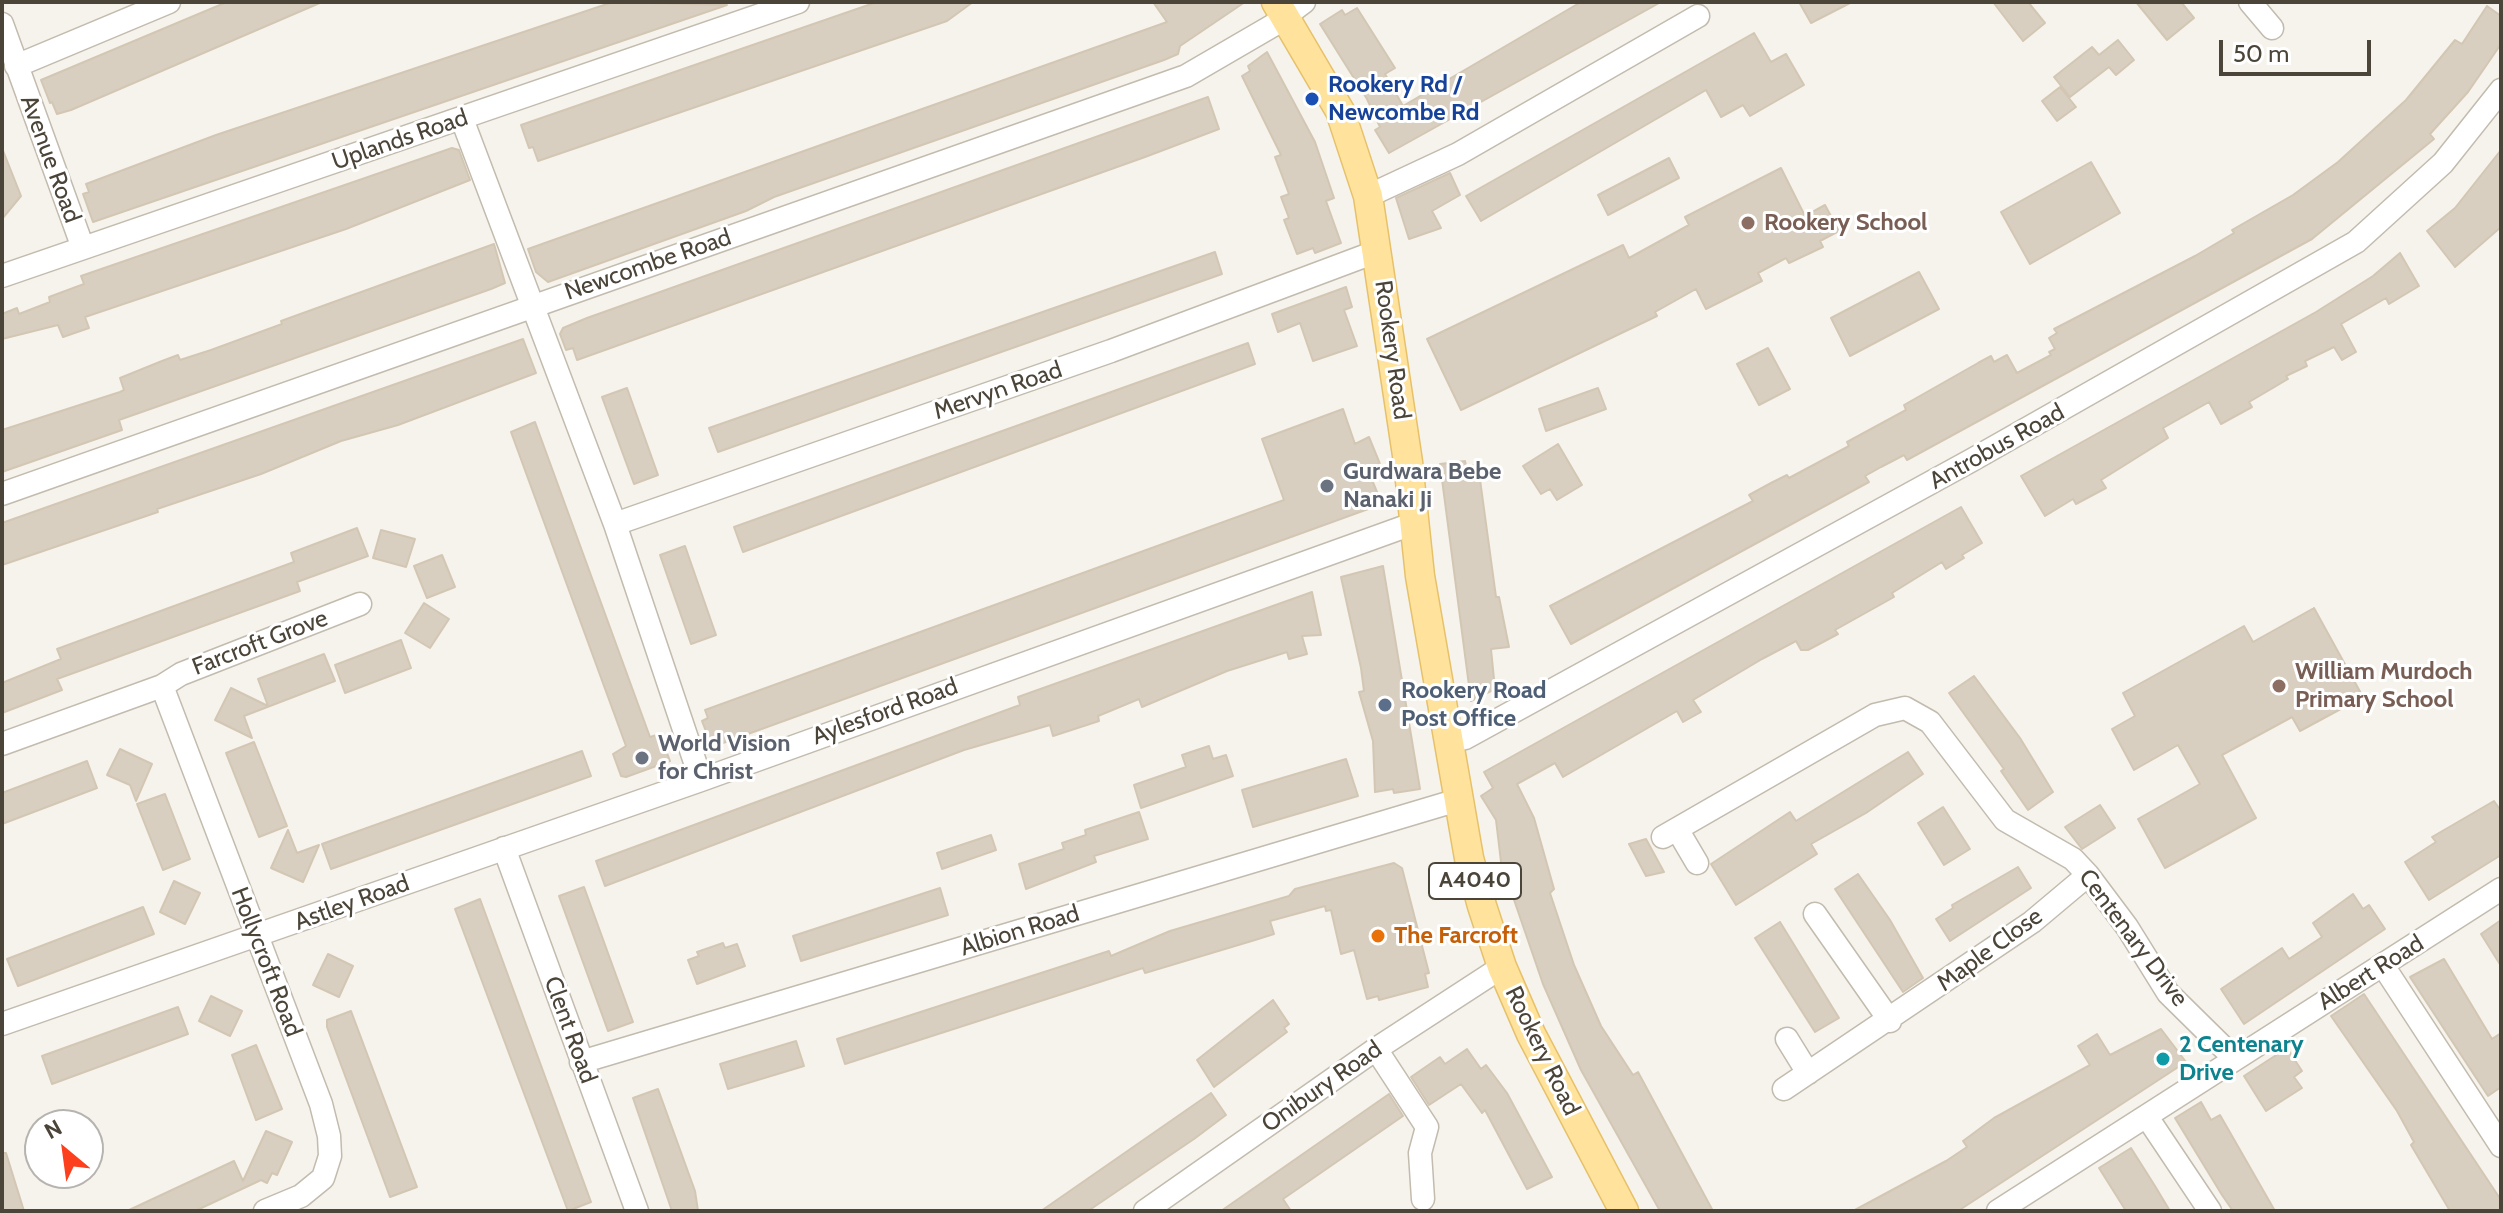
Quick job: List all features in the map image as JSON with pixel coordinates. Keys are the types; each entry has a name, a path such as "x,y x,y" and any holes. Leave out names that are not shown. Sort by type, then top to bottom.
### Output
{"main road":[{"name":"Rookery Road","path":"1288,7 1340,111 1368,196 1447,742 1469,858 1502,967 1554,1082 1624,1211"}],"street":[{"path":"16,66 169,2"},
{"name":"Uplands Road","path":"2,276 798,2"},
{"path":"2250,2 2272,28"},
{"name":"Newcombe Road","path":"2,494 1186,76 1288,7"},
{"path":"1368,196 1458,154 1698,16"},
{"name":"Avenue Road","path":"2,24 83,248"},
{"name":"Antrobus Road","path":"1447,742 1479,731 1985,453 2356,242 2443,163 2501,90"},
{"path":"462,119 615,524 701,780"},
{"name":"Mervyn Road","path":"615,524 1111,351 1378,251"},
{"name":"Aylesford Road","path":"701,780 1415,523"},
{"name":"Farcroft Grove","path":"2,744 162,686 181,674 360,604"},
{"name":"Hollycroft Road","path":"162,686 321,1104 330,1156 323,1178 301,1196 265,1211"},
{"name":"Centenary Drive","path":"1697,863 1670,833 1875,715 1905,708 1930,722 2005,820 2073,859 2127,927 2168,993 2234,1058"},
{"name":"Astley Road","path":"2,1024 701,780"},
{"name":"Albion Road","path":"581,1062 1458,800"},
{"name":"Clent Road","path":"504,848 637,1211"},
{"name":"Maple Close","path":"1784,1089 1890,1021 2032,922 2088,875"},
{"name":"Albert Road","path":"1998,1211 2234,1058 2384,967 2501,889"},
{"path":"1815,914 1890,1021"},
{"name":"Onibury Road","path":"1145,1211 1376,1049 1502,967"},
{"path":"2384,967 2501,1146"},
{"path":"1787,1039 1808,1073"},
{"path":"1376,1049 1427,1127 1420,1153 1423,1199"},
{"path":"2147,1117 2210,1211"}],"building":[{"path":"227,2 322,2 71,110 57,114 50,103 41,80"},
{"path":"613,2 727,5 93,222 83,194 89,192 86,184 216,135"},
{"path":"877,2 973,2 947,21 538,161 533,147 529,148 521,125"},
{"path":"1153,2 1245,2 1180,46 1178,54 1164,60 774,197 746,211 548,282 536,272 528,249 1167,22"},
{"path":"1581,2 1661,2 1389,153 1375,130 1380,127 1367,99 1320,24 1342,10 1345,15 1357,8 1395,68 1385,74 1403,106"},
{"path":"1799,2 1852,2 1811,23"},
{"path":"1993,2 2028,2 2045,23 2023,41"},
{"path":"2136,2 2181,2 2194,18 2167,40"},
{"path":"2487,6 2501,16 2501,44 2468,92 2430,134 2434,139 2312,239 1907,460 1904,455 1881,467 1865,476 1869,482 1571,644 1550,606 1753,501 1749,495 1849,446 1847,442 1906,410 1904,405 1991,356 1994,362 2007,355 2017,373 2051,355 2049,352 2055,349 2049,338 2057,333 2054,329 2195,256 2234,233 2232,230 2293,195 2338,162 2406,100 2455,40 2462,44"},
{"path":"1754,33 1771,62 1786,54 1804,85 1750,116 1743,105 1721,117 1706,90 1481,221 1466,196"},
{"path":"2118,40 2134,60 2116,75 2109,67 2070,97 2054,77 2092,47 2099,55"},
{"path":"1267,52 1315,142 1334,198 1326,201 1341,243 1315,253 1313,248 1297,254 1284,220 1289,218 1281,197 1289,194 1275,157 1281,155 1242,76 1250,71 1248,66"},
{"path":"2060,87 2076,107 2057,121 2042,101"},
{"path":"1208,97 1219,129 577,360 573,348 566,350 560,334 563,328 587,318"},
{"path":"2,148 21,196 2,219"},
{"path":"452,148 459,150 470,180 346,229 85,317 89,328 63,337 58,325 2,339 2,314 17,308 19,314 50,302 49,297 84,284 81,276"},
{"path":"2501,150 2501,227 2455,267 2427,231 2455,208"},
{"path":"1669,158 1679,178 1608,215 1598,195"},
{"path":"2091,162 2120,213 2030,264 2001,212"},
{"path":"1781,168 1805,216 1825,205 1839,231 1820,241 1823,247 1789,263 1786,258 1758,273 1762,281 1706,309 1696,289 1655,312 1657,316 1461,410 1427,339 1623,245 1629,258 1689,225 1685,217"},
{"path":"1450,173 1460,195 1432,211 1441,228 1409,239 1396,198"},
{"path":"494,244 505,283 119,420 122,430 2,472 2,430 120,392 124,390 120,378 162,361 178,355 180,360 211,350 282,324 281,321"},
{"path":"1215,252 1222,274 718,452 709,428"},
{"path":"2400,253 2419,286 2389,304 2386,298 2341,324 2356,352 2342,360 2334,347 2305,361 2307,366 2286,376 2288,379 2249,402 2252,407 2221,424 2209,402 2163,428 2168,438 2101,480 2106,488 2076,504 2073,499 2045,516 2021,476 2316,312 2373,276"},
{"path":"1919,272 1939,309 1850,356 1831,318"},
{"path":"1346,287 1352,307 1344,310 1357,346 1313,361 1300,323 1278,332 1272,314"},
{"path":"523,339 536,373 398,425 341,441 261,474 157,509 158,512 2,565 2,523"},
{"path":"1248,343 1255,364 743,552 734,527"},
{"path":"1768,348 1790,389 1759,405 1737,364"},
{"path":"627,388 658,475 634,484 602,397"},
{"path":"1598,388 1606,409 1546,431 1539,409"},
{"path":"1343,409 1355,444 1369,437 1380,464 1367,468 1382,504 712,747 702,721 708,718 705,710 1284,500 1262,439"},
{"path":"535,422 650,737 660,734 670,761 626,777 621,776 613,754 626,746 511,432"},
{"path":"1558,444 1582,485 1557,500 1550,489 1541,494 1523,466"},
{"path":"1465,461 1466,466 1478,465 1496,597 1499,597 1509,647 1491,649 1495,689 1471,701 1440,464"},
{"path":"1961,507 1982,543 1962,555 1964,558 1946,569 1942,562 1892,593 1894,597 1835,630 1838,634 1808,650 1801,650 1796,641 1762,659 1693,700 1701,712 1683,722 1677,711 1563,777 1555,763 1517,784 1534,818 1554,889 1550,893 1574,965 1601,1026 1633,1075 1638,1072 1713,1211 1660,1211 1581,1070 1543,984 1501,862 1496,820 1481,796 1493,788 1484,772"},
{"path":"357,528 368,556 297,582 300,591 57,679 62,690 2,713 2,683 61,659 57,649 294,562 291,553"},
{"path":"381,530 415,539 406,567 373,558"},
{"path":"685,546 716,635 691,644 660,555"},
{"path":"442,555 455,587 427,598 414,566"},
{"path":"1383,566 1420,789 1394,793 1393,789 1375,792 1373,741 1359,692 1364,691 1361,668 1341,577"},
{"path":"1312,592 1321,635 1302,636 1307,654 1289,659 1287,652 1227,671 1142,707 1139,699 1098,716 1099,721 1053,736 1050,725 964,750 605,886 596,861 1020,705 1018,697"},
{"path":"424,603 449,619 430,648 405,633"},
{"path":"2314,608 2363,697 2300,731 2292,717 2222,755 2256,818 2165,868 2138,819 2200,784 2178,745 2134,770 2112,729 2135,716 2123,693 2244,626 2253,642"},
{"path":"401,640 411,668 345,693 335,665"},
{"path":"324,654 335,681 244,716 252,738 215,720 231,688 268,706 258,679"},
{"path":"1974,676 2020,738 2053,792 2028,810 2001,771 2004,769 1949,693"},
{"path":"254,742 287,826 259,837 226,753"},
{"path":"1209,746 1213,759 1226,755 1233,776 1141,808 1134,785 1186,767 1182,755"},
{"path":"120,749 152,764 136,801 130,785 107,775"},
{"path":"582,751 591,776 331,869 322,844"},
{"path":"1908,752 1923,774 1866,813 1811,844 1817,854 1736,905 1711,864 1790,812 1796,821"},
{"path":"1346,759 1358,796 1253,827 1242,790"},
{"path":"87,761 97,788 2,824 2,793"},
{"path":"165,794 190,859 163,870 137,804"},
{"path":"2494,801 2501,811 2501,855 2429,900 2405,862 2436,842 2432,837"},
{"path":"2100,805 2115,828 2082,849 2065,827"},
{"path":"1943,807 1970,849 1944,865 1918,823"},
{"path":"1139,812 1148,839 1094,856 1096,862 1026,889 1019,864 1064,849 1062,843 1086,835 1085,830"},
{"path":"288,830 297,853 319,845 303,882 271,868"},
{"path":"991,835 996,850 942,869 937,853"},
{"path":"1646,839 1664,872 1646,876 1629,844"},
{"path":"1394,863 1402,868 1429,973 1425,974 1428,987 1379,1000 1378,996 1367,999 1354,950 1341,954 1331,910 1326,911 1325,906 1270,921 1274,934 1145,973 1143,968 845,1064 837,1039 1109,951 1111,956 1170,931 1289,896 1295,889"},
{"path":"2018,867 2031,888 1950,941 1936,919 1953,908 1952,905"},
{"path":"1858,874 1890,920 1923,978 1903,992 1835,889"},
{"path":"174,881 200,893 185,924 160,912"},
{"path":"584,887 633,1022 608,1031 559,896"},
{"path":"940,888 948,915 801,961 793,936"},
{"path":"2353,894 2363,909 2369,905 2385,929 2244,1024 2221,989 2282,948 2289,959 2322,937 2313,923"},
{"path":"480,899 591,1202 568,1211 455,909"},
{"path":"143,907 154,934 18,986 7,959"},
{"path":"2501,920 2501,966 2481,934"},
{"path":"1780,922 1839,1018 1815,1032 1755,938"},
{"path":"723,943 725,948 737,944 745,966 697,984 688,960 699,956 697,952"},
{"path":"328,954 353,966 339,997 313,985"},
{"path":"2444,959 2492,1039 2501,1033 2501,1087 2488,1096 2410,977"},
{"path":"2364,994 2501,1200 2501,1211 2450,1211 2411,1145 2414,1142 2397,1111 2331,1016"},
{"path":"211,996 242,1011 230,1036 199,1021"},
{"path":"1273,1000 1289,1024 1284,1028 1287,1032 1214,1087 1197,1060"},
{"path":"178,1007 188,1034 52,1084 42,1056"},
{"path":"351,1011 417,1187 390,1197 327,1027 327,1020"},
{"path":"2161,1029 2186,1062 1958,1211 1853,1211 1946,1161 1967,1147 1963,1141 1994,1118 2090,1065 2078,1046 2097,1034 2110,1055"},
{"path":"796,1041 804,1066 728,1089 720,1064"},
{"path":"256,1045 282,1109 256,1120 232,1055"},
{"path":"2287,1048 2302,1071 2294,1077 2302,1088 2266,1111 2244,1076"},
{"path":"1467,1049 1481,1069 1486,1065 1507,1093 1552,1177 1527,1189 1485,1110 1482,1113 1461,1084 1429,1105 1411,1077 1440,1057 1445,1064"},
{"path":"658,1089 695,1191 698,1211 672,1211 633,1098"},
{"path":"1211,1093 1226,1115 1194,1139 1088,1211 1041,1211"},
{"path":"1389,1094 1403,1116 1283,1199 1291,1211 1221,1211"},
{"path":"2201,1102 2211,1120 2220,1115 2275,1211 2233,1211 2222,1195 2175,1118"},
{"path":"266,1131 292,1142 277,1175 272,1173 267,1183 261,1180 195,1211 127,1211 234,1161 243,1181"},
{"path":"2131,1148 2170,1211 2126,1211 2099,1168"},
{"path":"2,1153 6,1153 24,1211 2,1211"}],"place":[{"name":"Rookery Rd / Newcombe Rd","path":"1312,99"},
{"name":"Rookery School","path":"1748,223"},
{"name":"Gurdwara Bebe Nanaki Ji","path":"1327,486"},
{"name":"William Murdoch Primary School","path":"2279,686"},
{"name":"Rookery Road Post Office","path":"1385,705"},
{"name":"World Vision for Christ","path":"642,758"},
{"name":"The Farcroft","path":"1378,936"},
{"name":"2 Centenary Drive","path":"2163,1059"}]}
